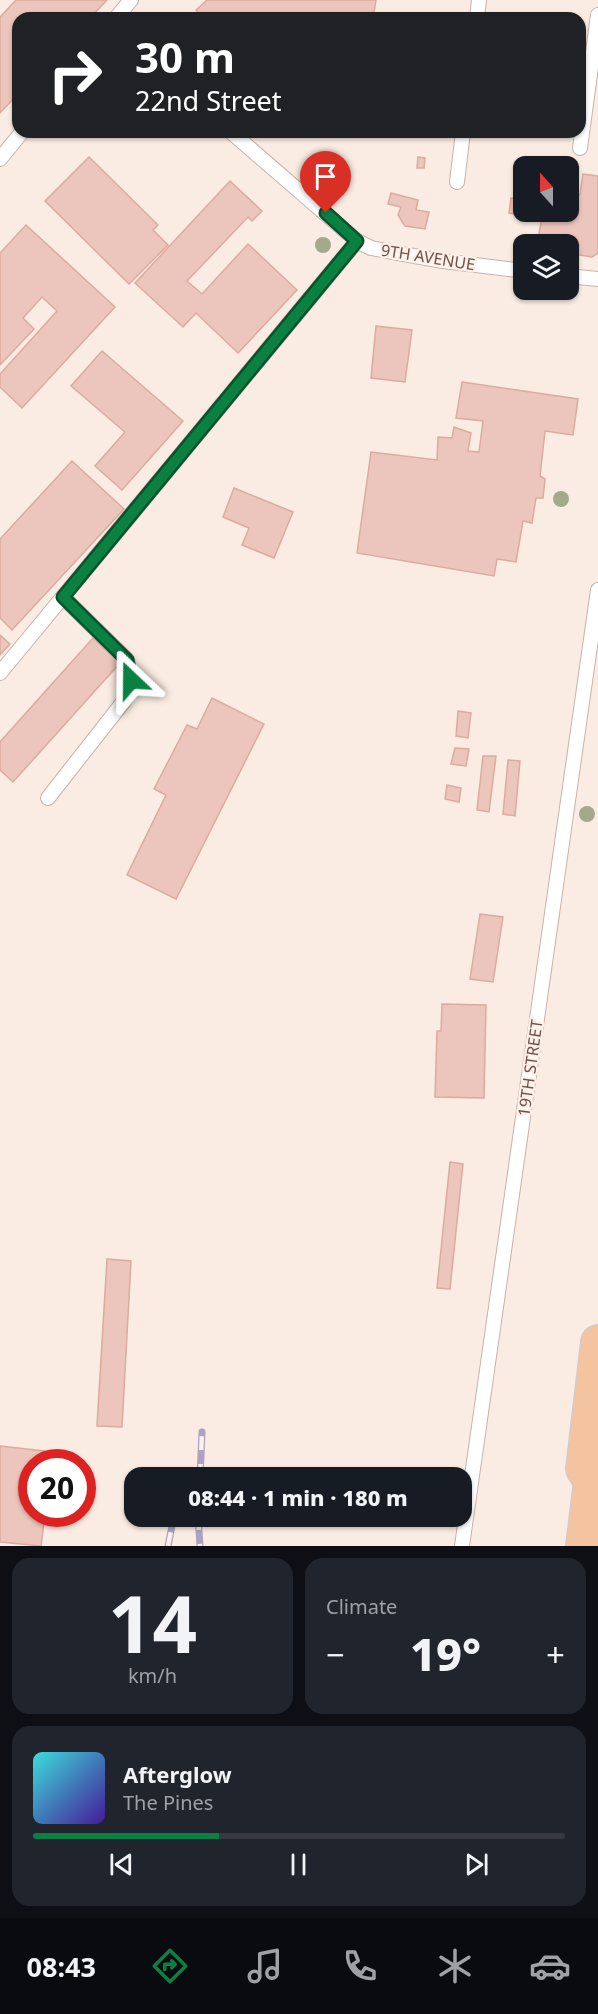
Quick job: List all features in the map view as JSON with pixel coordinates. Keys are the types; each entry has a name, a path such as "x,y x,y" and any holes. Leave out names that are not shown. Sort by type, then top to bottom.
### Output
{"main road":[{"path":"583,1546 595,1477 583,1469 598,1342"}],"lane":[{"path":"121,12 131,0"},
{"path":"586,104 598,15"},
{"path":"0,159 17,138"},
{"name":"9TH AVENUE","path":"238,138 357,241 370,248 443,261 513,270"},
{"path":"457,182 462,138"},
{"path":"580,148 581,138"},
{"path":"0,673 357,241"},
{"path":"579,277 598,279"},
{"name":"19TH STREET","path":"462,1546 598,590"},
{"path":"48,798 124,701 131,680 127,660 63,597"}],"building":[{"path":"16,0 107,0 96,12 12,12 12,100 0,113 0,17"},
{"path":"207,0 376,0 374,12 198,12 196,10"},
{"path":"89,157 158,225 153,230 168,245 129,284 45,201"},
{"path":"418,157 425,158 424,168 417,168"},
{"path":"583,174 598,176 598,253 592,257 579,255 579,234 539,234 541,222 579,222"},
{"path":"230,181 262,211 252,221 248,217 187,281 202,294 248,244 297,290 238,353 196,313 183,327 135,283"},
{"path":"391,193 418,200 416,210 429,212 425,229 405,226 398,215 401,207 388,204"},
{"path":"511,198 513,198 513,214 509,213"},
{"path":"26,225 115,307 22,408 0,387 0,374 57,311 42,297 23,318 34,329 0,365 0,253"},
{"path":"376,326 412,330 405,382 371,378"},
{"path":"102,351 183,421 122,490 95,466 125,432 71,386"},
{"path":"462,382 578,399 573,435 545,431 540,476 545,479 543,498 536,498 532,523 523,521 516,562 497,559 494,576 357,553 371,452 437,460 438,437 452,438 454,427 471,433 468,451 479,452 483,421 456,418"},
{"path":"72,461 124,509 12,630 0,618 0,539"},
{"path":"234,488 293,512 274,558 242,545 249,528 223,517"},
{"path":"0,635 10,644 0,655"},
{"path":"93,638 120,663 13,782 0,770 0,742"},
{"path":"212,698 264,724 176,899 127,875 166,795 154,789 187,725 197,729"},
{"path":"458,711 471,713 468,738 456,736"},
{"path":"455,748 469,749 466,766 451,764"},
{"path":"483,756 496,756 489,812 477,810"},
{"path":"508,760 520,761 515,816 503,814"},
{"path":"447,785 461,788 459,802 445,799"},
{"path":"480,914 503,917 493,982 470,979"},
{"path":"442,1004 486,1005 484,1098 435,1097 437,1031 441,1031"},
{"path":"450,1162 463,1164 450,1289 437,1288"},
{"path":"107,1259 131,1261 122,1427 97,1426"},
{"path":"0,1446 26,1449 18,1449 18,1527 43,1527 41,1546 0,1542"}],"railway":[{"path":"200,1467 202,1432"},
{"path":"168,1546 172,1527"},
{"path":"199,1527 200,1546"}],"route":[{"path":"131,680 127,660 63,597 357,241 326,213"}]}
